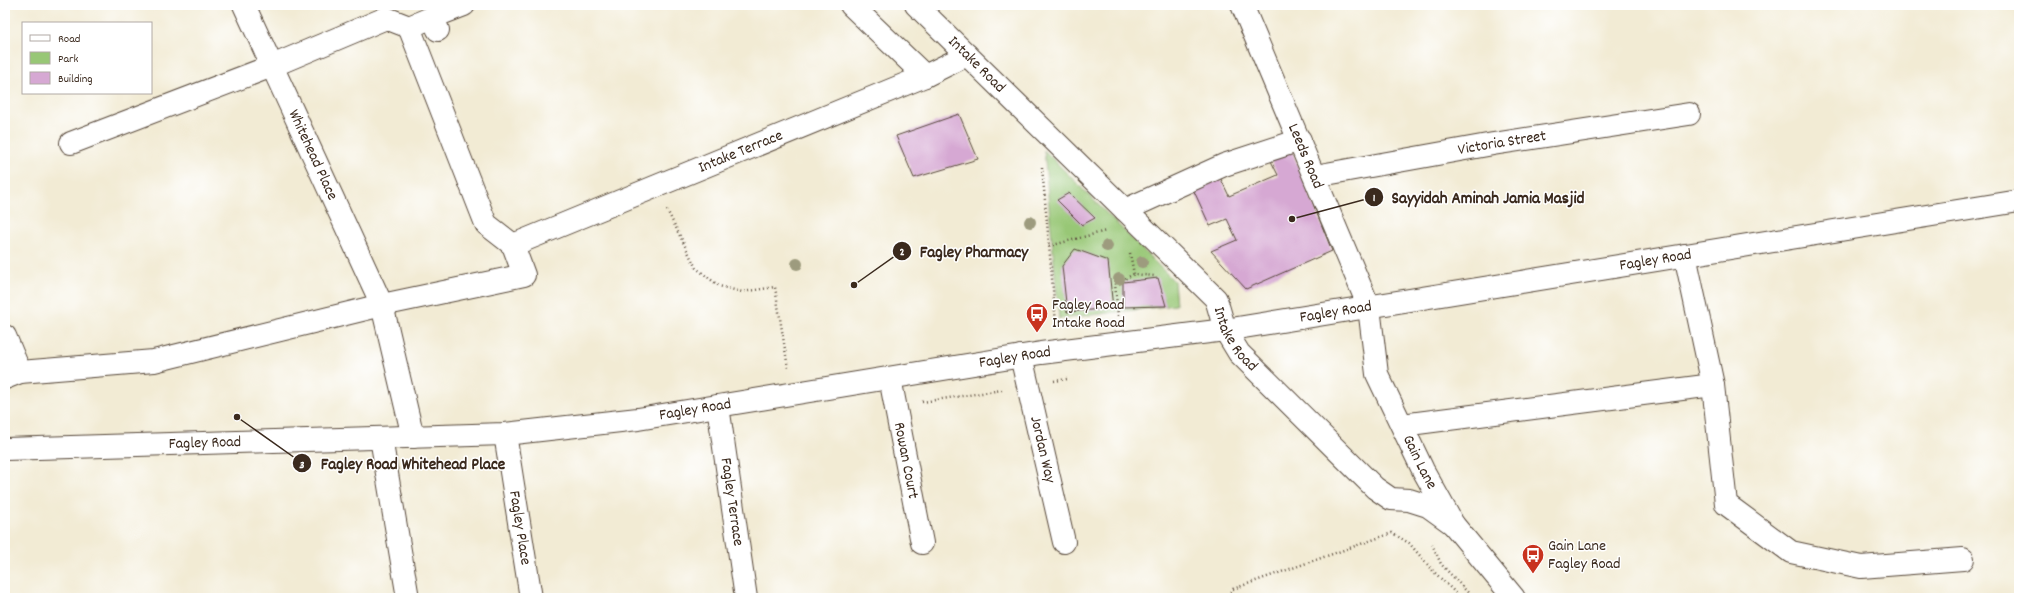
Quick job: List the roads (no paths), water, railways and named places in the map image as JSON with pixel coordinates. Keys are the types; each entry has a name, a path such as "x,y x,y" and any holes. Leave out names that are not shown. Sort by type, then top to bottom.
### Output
{"street":[{"name":"Whitehead Place","path":"244,5 382,305 413,437"},
{"path":"70,144 272,66 386,18 409,27 436,24 464,5"},
{"path":"851,5 925,76"},
{"name":"Intake Road","path":"916,5 1216,299 1225,330 1239,353 1375,488 1391,499 1409,500 1428,506 1453,524"},
{"name":"Leeds Road","path":"1242,5 1369,307"},
{"path":"5,336 12,375 154,361 382,305 524,275 513,245 486,224 409,27"},
{"name":"Intake Terrace","path":"513,245 925,76 967,55"},
{"name":"Victoria Street","path":"1315,176 1494,144 1689,114"},
{"path":"1125,210 1224,165 1300,140"},
{"name":"Fagley Road","path":"5,449 505,434 638,419 1021,356 1225,330 2019,201"},
{"path":"1685,255 1713,385 1726,504 1791,552 1861,567 1963,559"},
{"name":"Gain Lane","path":"1369,307 1377,374 1423,470 1453,524 1514,598"},
{"name":"Jordan Way","path":"1021,356 1064,542"},
{"name":"Rowan Court","path":"890,378 922,543"},
{"path":"1402,425 1713,385"},
{"name":"Fagley Terrace","path":"718,406 746,598"},
{"name":"Fagley Place","path":"505,434 531,598"},
{"path":"381,438 408,598"}],"place":[{"name":"Sayyidah Aminah Jamia Masjid","path":"1292,219"},
{"name":"Fagley Pharmacy","path":"854,285"},
{"name":"Fagley Road Intake Road","path":"1037,334"},
{"name":"Fagley Road Whitehead Place","path":"237,417"},
{"name":"Gain Lane Fagley Road","path":"1533,574"}]}
